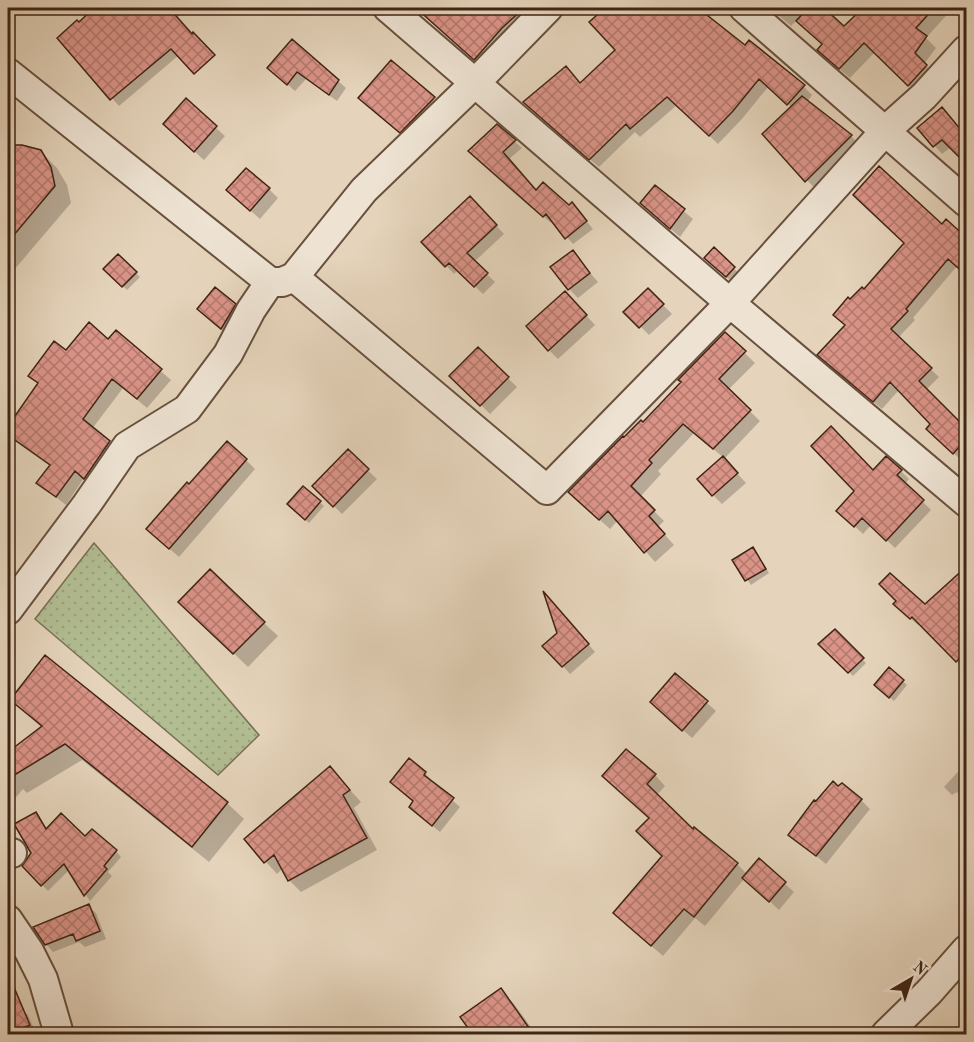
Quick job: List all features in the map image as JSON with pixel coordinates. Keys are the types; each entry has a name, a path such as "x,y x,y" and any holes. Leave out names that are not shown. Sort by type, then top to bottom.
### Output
{"street":[{"path":"388,8 730,303 962,489"},
{"path":"8,610 127,446 187,409 228,354 251,310 282,280 364,190 476,82 548,8"},
{"path":"744,8 966,202"},
{"path":"8,73 282,280 547,490 730,303 886,130 924,96 966,50"},
{"path":"8,920 44,979 59,1035"},
{"path":"886,1035 929,992 966,950"}],"green space":[{"path":"94,543 259,735 218,775 35,619"}],"building":[{"path":"94,8 169,8 215,55 194,74 171,49 110,100 57,38"},
{"path":"416,8 524,8 502,28 474,60"},
{"path":"605,8 698,8 745,45 749,40 805,85 787,105 759,79 709,136 667,97 630,129 626,124 589,160 523,102 566,66 580,83 615,50 589,22"},
{"path":"808,8 824,8 844,26 863,8 934,8 916,28 927,36 915,53 927,65 908,86 864,43 839,69 817,50 822,44 796,21"},
{"path":"292,39 339,80 329,95 297,72 287,85 267,68"},
{"path":"391,60 435,97 400,133 358,98"},
{"path":"802,96 852,135 805,182 762,134"},
{"path":"186,98 217,126 194,152 163,124"},
{"path":"942,107 966,136 966,164 942,140 933,147 917,128"},
{"path":"497,124 516,140 503,152 536,190 543,182 569,205 572,202 587,221 565,239 546,214 543,217 468,151"},
{"path":"8,145 22,145 41,150 51,167 55,186 8,242"},
{"path":"879,166 942,224 946,219 966,237 966,275 948,259 906,309 908,311 891,329 932,368 919,381 966,428 966,439 953,454 926,429 930,424 890,382 873,402 817,355 845,325 833,315 848,297 850,299 862,287 864,289 904,243 853,195"},
{"path":"246,168 270,188 250,211 226,190"},
{"path":"655,185 685,209 670,229 640,203"},
{"path":"470,196 497,225 467,253 488,273 474,287 449,263 445,267 421,242"},
{"path":"714,247 735,267 726,277 704,258"},
{"path":"573,250 590,273 568,290 550,267"},
{"path":"118,254 137,272 122,287 103,269"},
{"path":"215,287 236,304 221,329 197,309"},
{"path":"648,288 664,304 639,328 623,312"},
{"path":"565,291 587,315 548,351 526,326"},
{"path":"89,322 108,339 116,330 162,369 137,399 112,379 83,419 110,441 84,479 75,471 56,497 36,483 50,465 8,435 8,426 38,383 28,376 54,341 66,350"},
{"path":"725,332 746,351 719,379 751,410 713,449 683,424 649,460 652,463 631,486 655,510 649,516 665,534 644,553 608,511 599,520 568,492 623,436 641,420 643,422 681,382 678,380"},
{"path":"478,347 509,377 480,406 449,376"},
{"path":"831,426 873,470 886,456 902,470 897,475 924,500 886,541 862,518 854,527 836,511 854,491 811,446"},
{"path":"227,441 247,459 169,549 146,529"},
{"path":"348,449 369,469 333,507 312,486"},
{"path":"723,456 738,473 712,496 697,479"},
{"path":"303,486 321,501 305,520 287,504"},
{"path":"753,547 766,569 745,581 732,560"},
{"path":"966,567 966,652 956,662 912,617 910,619 893,604 896,601 879,584 890,573 925,604"},
{"path":"210,569 265,622 233,654 178,602"},
{"path":"543,591 589,644 562,667 542,646 557,633"},
{"path":"835,629 864,658 848,673 818,644"},
{"path":"45,655 228,802 192,847 65,744 8,779 8,752 42,726 10,700"},
{"path":"889,667 904,680 889,698 874,685"},
{"path":"675,673 708,701 682,731 650,702"},
{"path":"626,749 656,774 647,784 693,829 694,827 738,863 694,917 684,909 651,946 613,913 662,856 636,831 649,818 602,776"},
{"path":"409,758 426,772 424,775 454,798 432,826 409,807 413,801 390,782"},
{"path":"330,766 350,790 343,795 367,838 288,881 274,855 264,863 244,839"},
{"path":"833,781 838,786 842,783 862,799 816,856 788,835 814,800 816,801"},
{"path":"36,812 46,829 61,813 85,836 92,829 117,850 104,866 107,869 84,896 64,864 41,886 22,866 31,853 14,824"},
{"path":"759,858 786,882 769,902 742,878"},
{"path":"89,904 100,931 76,941 73,934 45,945 33,927"},
{"path":"8,973 30,1025 8,1034"},
{"path":"501,988 534,1035 473,1035 460,1017"}]}
